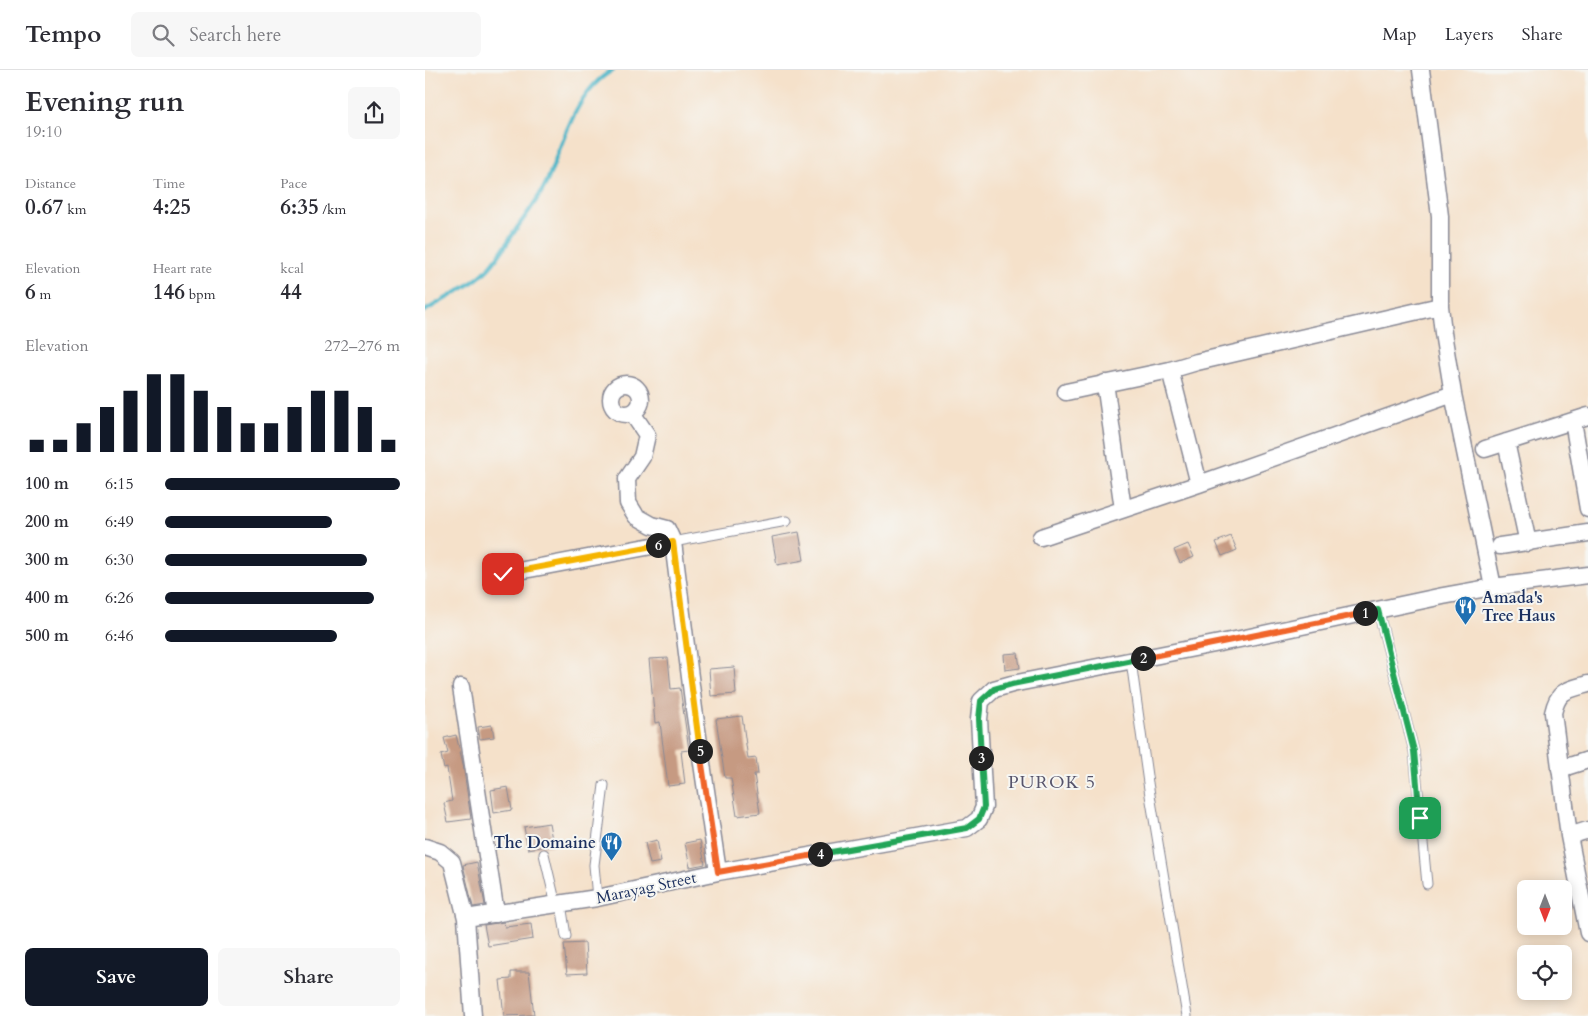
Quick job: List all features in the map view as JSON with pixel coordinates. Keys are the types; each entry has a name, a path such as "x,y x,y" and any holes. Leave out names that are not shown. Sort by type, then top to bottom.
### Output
{"street":[{"path":"1421,70 1440,216 1440,306 1443,333 1453,394 1493,587"},
{"path":"1066,392 1170,370 1197,362 1440,306"},
{"path":"1170,370 1199,484"},
{"path":"1105,383 1123,509"},
{"path":"1041,537 1199,484 1453,394"},
{"path":"632,413 647,435 642,457 627,479 628,503 636,516 652,525 667,529 673,542 694,709 718,872"},
{"path":"1485,449 1581,419 1588,509"},
{"path":"1506,442 1528,543"},
{"path":"1501,546 1588,533"},
{"path":"503,574 673,542"},
{"name":"Marayag Street","path":"465,918 597,898 718,872 967,828 979,819 984,807 979,719 981,701 994,689 1493,587 1588,575"},
{"path":"1588,684 1567,690 1556,700 1553,713 1569,836 1585,898 1588,933"},
{"path":"461,687 496,914"},
{"path":"1560,769 1588,760"},
{"path":"1569,836 1588,830"},
{"path":"425,847 440,852 452,862 465,918 473,1016"}],"lane":[{"path":"673,542 787,521"},
{"path":"1378,610 1414,751 1427,884"},
{"path":"1131,660 1148,783 1187,1016"},
{"path":"597,898 594,866 604,784"},
{"path":"544,854 566,936"}],"building":[{"path":"799,532 804,560 777,565 772,537"},
{"path":"1231,536 1237,550 1222,556 1216,542"},
{"path":"1188,544 1194,557 1180,563 1174,550"},
{"path":"1018,653 1020,668 1005,670 1004,654"},
{"path":"668,658 671,689 680,688 689,750 681,751 685,784 668,786 660,722 655,723 649,659"},
{"path":"734,667 736,694 711,696 709,669"},
{"path":"742,716 748,759 756,758 758,774 754,774 760,813 737,816 731,778 725,778 716,719"},
{"path":"492,725 494,737 480,739 478,727"},
{"path":"456,735 463,764 471,819 448,822 444,803 452,801 447,768 444,769 441,755 448,753 444,738"},
{"path":"508,787 512,810 494,813 491,790"},
{"path":"549,823 553,845 528,849 524,827"},
{"path":"657,840 661,862 650,864 645,843"},
{"path":"700,840 705,864 690,867 685,843"},
{"path":"477,862 485,905 473,907 463,865"},
{"path":"504,922 505,927 531,924 533,939 488,946 484,925"},
{"path":"585,943 587,973 567,974 564,944"},
{"path":"511,972 529,972 534,1015 504,1016 500,980 511,979"}],"waterway":[{"path":"425,311 474,281 493,263 542,192 565,134 580,104 589,90 613,70"}],"place":[{"name":"Amada's Tree Haus","path":"1466,625"},
{"name":"The Domaine","path":"612,861"}],"district":[{"name":"PUROK 5","path":"1052,782"}],"route":[{"path":"503,574 673,542 694,709 718,872 967,828 979,819 984,807 979,719 981,701 994,689 1378,610 1414,751 1420,818"}]}
